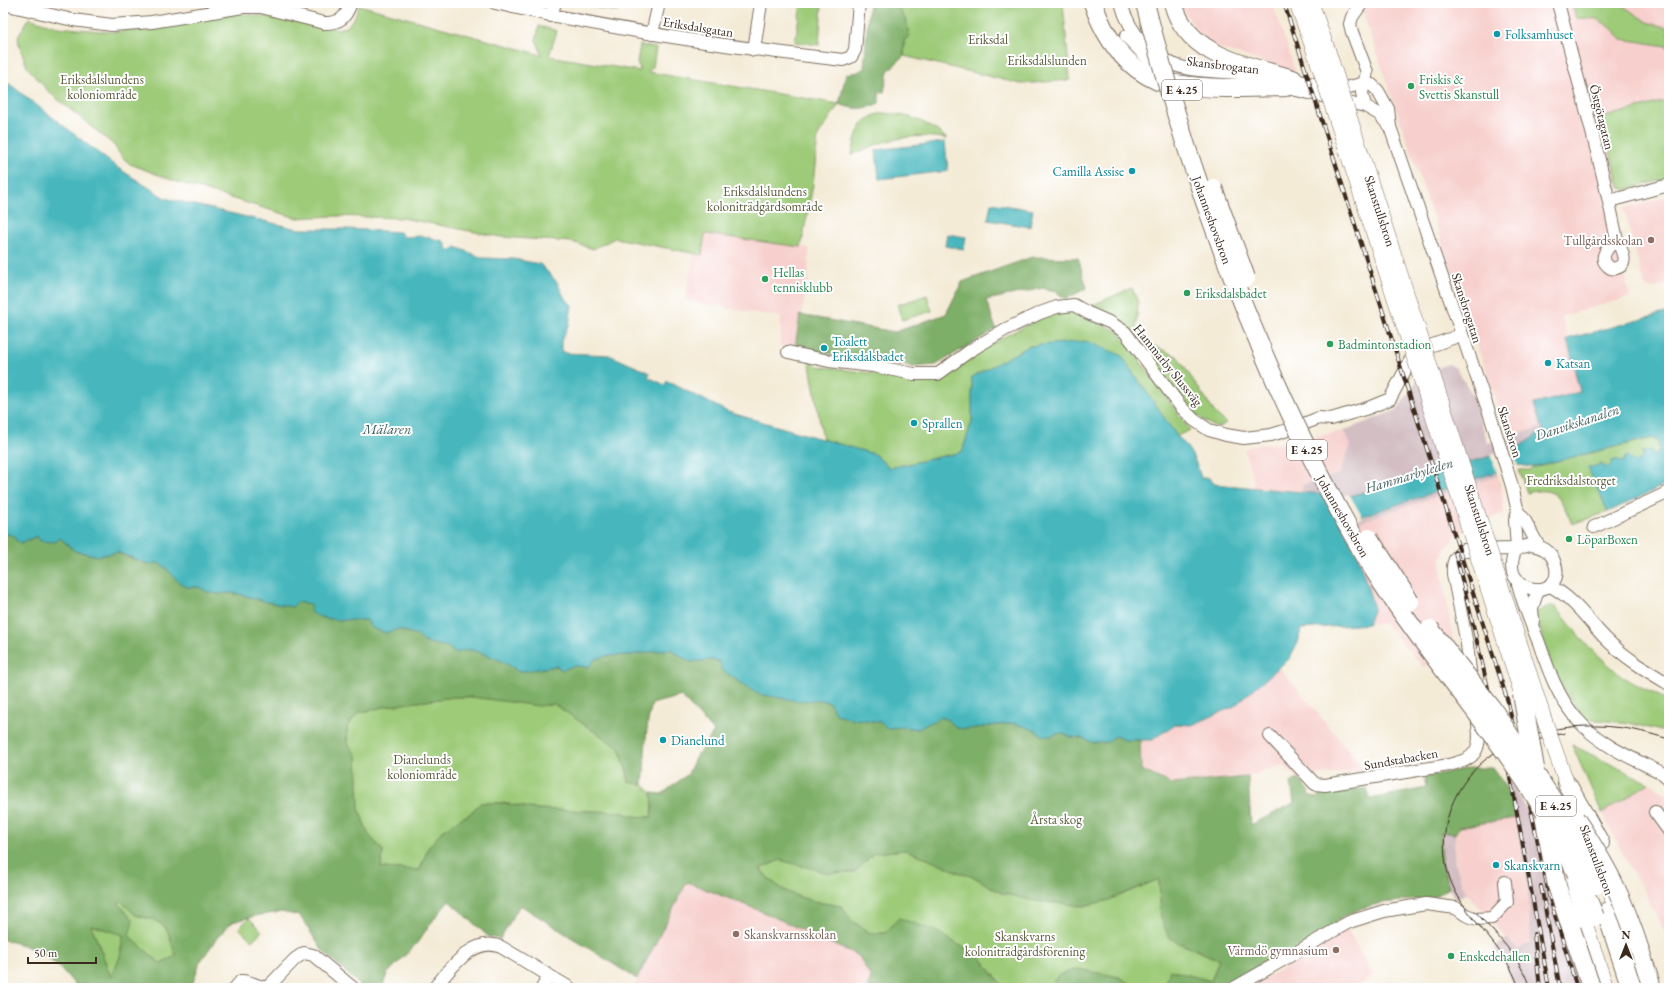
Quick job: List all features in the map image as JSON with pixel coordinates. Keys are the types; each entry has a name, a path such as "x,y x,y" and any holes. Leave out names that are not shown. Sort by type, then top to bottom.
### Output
{"highway":[{"path":"1093,3 1103,29 1113,45 1125,59 1145,75 1159,82 1189,86 1290,83"},
{"name":"E 4.25","path":"1145,3 1165,26"},
{"name":"E 4.25","path":"1158,3 1165,26"},
{"path":"1172,3 1165,26 1193,39 1207,49 1229,60 1290,83"},
{"name":"Johanneshovsbron","path":"1165,26 1181,131 1215,232 1253,331 1315,467 1381,582 1486,713 1539,802 1600,915"},
{"path":"1522,694 1556,886 1597,988"},
{"path":"1486,713 1537,815 1548,842 1557,865 1597,988"},
{"path":"1486,713 1513,731 1548,778 1602,861 1625,909 1652,988"},
{"path":"1567,784 1629,899 1660,988"},
{"path":"1600,915 1618,988"},
{"path":"1600,915 1630,988"}],"main road":[{"name":"Skanstullsbron","path":"1297,3 1322,54 1539,705 1567,784 1616,908 1642,988"},
{"name":"Skanstullsbron","path":"1311,3 1322,54 1522,694"}],"street":[{"path":"3,4 73,20 112,25 152,22 260,5 324,23 332,23 341,20 348,11 351,3"},
{"name":"Eriksdalsgatan","path":"495,3 551,16 652,34 754,50 842,60 850,57 855,50 858,3"},
{"path":"551,16 555,3"},
{"path":"652,34 659,3"},
{"path":"754,50 761,3"},
{"name":"Skansbrogatan","path":"1113,3 1120,26 1130,42 1150,61 1167,70 1183,76 1290,83 1364,106 1379,114 1392,132"},
{"name":"Skansbrogatan","path":"1121,3 1127,20 1138,38 1150,51 1168,62 1184,68 1327,87 1345,88 1365,83 1372,85 1378,91 1388,109 1392,132 1471,362"},
{"path":"1362,3 1352,17 1350,24 1367,72 1362,93 1364,106 1373,102 1378,91"},
{"name":"Östgötagatan","path":"1558,3 1609,201 1617,238"},
{"path":"1609,201 1669,185"},
{"name":"Hammarby Slussväg","path":"788,352 829,362 873,366 914,374 938,374 971,350 1006,329 1040,313 1057,307 1074,305 1111,323 1125,332 1181,407 1194,420 1209,430 1244,438 1271,435 1319,418 1331,419 1368,408 1390,399 1411,359 1430,346 1461,335"},
{"name":"Skansbron","path":"1471,362 1512,486 1518,512 1524,519 1538,546"},
{"path":"1594,527 1669,492"},
{"name":"Skansbron","path":"1516,548 1515,520 1518,512"},
{"path":"1557,571 1550,586 1538,590 1531,590 1524,586 1513,573 1512,559 1516,548 1530,545 1538,546 1547,550 1553,557 1557,571 1573,602"},
{"name":"Sundstabacken","path":"1270,736 1315,784 1325,785 1352,782 1449,765 1468,759 1476,750 1480,742 1479,728 1467,644 1452,564 1457,554 1464,550 1516,548"},
{"name":"Sundstabacken","path":"1484,550 1512,565"},
{"path":"1517,579 1523,606 1534,630 1553,681 1567,707 1576,719 1603,742 1662,773 1669,779"},
{"path":"1550,586 1559,590 1573,602 1606,639 1626,656 1669,684"},
{"path":"1534,630 1532,608 1538,590"},
{"path":"1412,640 1442,668 1456,676 1471,676"},
{"path":"1655,812 1669,831"},
{"path":"1234,988 1349,922 1366,915 1406,906 1426,904 1456,908 1466,915 1477,919 1492,918 1507,902 1505,882"},
{"path":"434,988 449,970 468,952 480,946 490,944 501,947 570,988"},
{"path":"235,988 241,981 246,980 260,987 267,988 294,959 300,955 309,953 314,955 354,988"},
{"path":"542,988 549,976"}],"shaded area":[{"path":"1179,3 1272,3 1295,72 1206,44"},
{"path":"1367,3 1572,3 1576,18 1597,19 1610,27 1622,39 1666,46 1669,50 1669,100 1630,110 1618,182 1621,188 1609,202 1630,297 1562,316 1580,392 1534,404 1541,427 1509,438 1361,7"},
{"path":"1619,3 1669,3 1669,28 1647,22"},
{"name":"Tullgårdsskolan","path":"1669,196 1669,284 1650,289 1645,287 1624,208"},
{"path":"705,234 809,248 808,279 795,348 780,346 781,317 685,301 694,253 702,255"},
{"path":"1448,364 1456,368 1472,394 1488,443 1541,427 1544,430 1516,449 1327,502 1323,494 1303,491 1302,485 1339,474 1351,445 1343,431 1397,410 1421,375"},
{"path":"1343,431 1351,445 1339,474 1303,485 1303,491 1253,488 1253,478 1244,450 1252,445 1283,443"},
{"path":"1497,472 1498,476 1359,522 1359,530 1341,524"},
{"path":"1498,476 1501,485 1504,513 1457,535 1447,546 1441,557 1442,575 1454,644 1424,668 1384,623 1368,624 1374,608 1358,555 1359,522"},
{"path":"1279,667 1366,771 1317,775 1304,784 1283,765 1248,777 1172,784 1141,770 1140,740 1153,740 1159,734 1169,730 1174,724 1233,707"},
{"path":"1507,775 1538,829 1550,887 1569,954 1581,988 1514,988 1507,968 1495,948 1507,938 1517,950 1531,942 1528,888"},
{"path":"1649,783 1669,795 1669,941 1602,813"},
{"path":"1515,818 1528,888 1532,942 1517,950 1467,893 1458,872 1454,852 1455,834 1459,827"},
{"path":"1441,832 1455,834 1455,862 1467,893 1455,899 1449,888 1442,863"},
{"name":"Skanskvarnsskolan","path":"687,882 763,912 859,956 871,978 866,988 633,988"},
{"name":"Värmdö gymnasium","path":"1347,928 1373,976 1355,988 1247,988 1302,958"}],"green space":[{"path":"594,3 620,3 618,12 592,7"},
{"path":"801,3 822,3 819,45 795,42"},
{"path":"869,3 896,3 907,23 909,37 904,40 904,56 888,71 884,92 879,93 879,103 864,108 854,108 839,104 846,74 858,72 864,68"},
{"name":"Eriksdal","path":"896,3 1063,3 1070,80 1021,84 904,56 904,40 909,36 907,23"},
{"path":"1572,3 1619,3 1647,22 1669,28 1669,50 1666,46 1622,39 1610,27 1597,19 1576,18"},
{"path":"359,5 542,55 536,40 539,26 557,31 549,56 639,71 640,69 637,62 640,45 656,48 653,67 648,72 839,104 818,136 813,185 801,247 705,234 702,255 615,238 593,249 572,242 501,237 402,218 333,216 297,218 177,182 130,164 121,156 114,145 50,93 27,67 19,45 18,37 29,18 57,27 112,32 152,28 237,13 277,18 337,29 347,27 355,16"},
{"path":"1669,100 1669,178 1626,190 1621,188 1618,182 1601,118"},
{"path":"883,113 901,115 918,120 933,128 947,139 922,136 898,139 875,145 852,155 855,140 860,128 869,118"},
{"path":"1032,257 1078,258 1087,288 1066,299 1055,291 1043,288 986,300 996,329 936,365 913,367 795,348 800,315 895,332 946,314 962,282"},
{"path":"1132,288 1138,302 1136,336 1092,312 1090,306"},
{"path":"927,295 932,311 902,320 897,305"},
{"path":"1068,311 1120,333 1190,430 1177,436 1121,355 972,377 972,421 962,452 890,468 874,454 823,440 809,359 817,366 902,377 935,379 1007,335 1052,313"},
{"path":"1140,343 1147,343 1177,356 1215,413 1226,423 1218,428 1206,422 1195,413 1174,391"},
{"name":"Fredriksdalstorget","path":"1652,438 1658,441 1659,446 1658,452 1653,456 1642,452 1643,456 1640,460 1635,462 1625,457 1624,461 1608,467 1589,468 1608,512 1572,524 1565,507 1557,496 1545,491 1527,493 1519,470 1529,470 1533,467"},
{"name":"Årsta skog","path":"3,533 29,540 37,536 60,538 75,551 99,556 117,552 148,564 158,563 165,567 179,582 187,587 198,587 217,594 239,594 292,607 297,602 311,604 338,619 367,620 372,628 385,633 398,629 417,635 424,642 448,647 455,653 465,650 475,651 496,658 518,672 556,666 563,670 573,666 589,667 594,660 605,656 630,655 670,649 690,662 712,660 719,661 722,665 720,669 758,694 822,700 829,702 836,714 850,718 880,722 888,728 905,727 918,729 941,717 950,721 956,728 967,729 1014,723 1035,730 1042,735 1050,736 1061,733 1071,737 1082,738 1094,743 1115,736 1125,740 1140,740 1141,770 1172,784 1248,777 1251,825 1294,803 1291,783 1298,779 1310,791 1309,795 1318,798 1319,794 1367,788 1370,799 1426,788 1424,777 1469,768 1492,768 1511,793 1515,818 1459,827 1455,834 1441,832 1442,863 1449,888 1431,898 1382,903 1362,908 1345,916 1305,945 1224,988 1165,988 1170,970 1211,981 1219,960 1179,943 1168,936 1161,918 1159,879 1109,900 1083,906 1035,901 1001,893 976,878 905,850 874,853 855,872 828,873 780,860 760,869 777,885 796,896 841,906 852,921 870,933 885,933 899,918 936,931 959,945 977,953 1004,988 867,988 871,978 859,956 763,912 687,882 637,979 520,905 500,939 489,937 449,901 417,943 387,974 382,988 363,988 322,950 300,916 282,912 260,915 232,922 217,938 200,962 191,988 77,988 62,970 37,951 24,945 3,940","holes":["681,696 714,732 695,758 688,774 662,794 652,793 653,807 651,817 632,816 620,812 534,809 504,803 480,803 470,814 458,820 440,833 428,848 420,870 381,868 383,851 368,834 359,809 357,756 347,742 347,727 358,713 388,706 454,697 472,697 538,706 554,704 619,748 629,782 643,785 646,734 652,704","121,901 135,915 155,920 167,929 176,956 160,963 129,936 133,920 119,904","91,925 123,935 120,957 111,977"]},
{"path":"1552,606 1556,607 1584,642 1622,677 1669,701 1669,733 1629,723 1584,719 1556,679 1536,617 1536,612"},
{"name":"Dianelunds koloniområde","path":"454,697 472,697 549,705 554,704 619,748 629,782 643,785 652,793 653,807 651,817 632,816 620,812 534,809 504,803 480,803 470,814 458,820 428,848 420,870 381,868 383,851 368,834 359,809 357,756 347,742 347,727 358,713 388,706"},
{"path":"1572,745 1649,783 1602,813"},
{"name":"Skanskvarns koloniträdgårdsförening","path":"905,850 976,878 1001,893 1083,906 1109,900 1159,879 1161,918 1179,943 1219,960 1211,981 1170,971 1165,988 1150,988 1131,985 1119,977 1077,969 1059,975 1048,988 1004,988 977,953 959,945 885,933 870,933 852,921 841,906 796,896 777,885 760,868 780,860 802,866 855,872 874,853"},
{"path":"121,901 135,915 155,920 167,929 176,956 160,963 129,936 119,904"},
{"path":"249,918 262,931 252,941 239,928"},
{"path":"91,925 123,935 120,957 111,977"},
{"path":"1077,969 1119,977 1131,985 1150,988 1048,988 1059,975"}],"water":[{"name":"Mälaren","path":"3,79 118,168 165,198 298,229 347,229 400,232 404,237 423,236 443,241 443,243 446,243 446,249 452,250 456,247 483,258 513,259 540,264 557,282 564,297 572,305 569,325 561,341 561,351 566,353 609,355 650,373 648,377 665,385 667,381 728,412 874,454 890,468 962,452 972,421 972,377 1029,346 1086,341 1121,355 1177,436 1189,450 1201,478 1210,478 1214,484 1323,494 1328,502 1516,449 1544,430 1541,427 1534,404 1580,392 1567,339 1669,312 1669,483 1608,512 1588,468 1602,464 1604,467 1608,467 1611,465 1612,461 1618,459 1620,462 1624,461 1625,457 1628,456 1635,462 1640,460 1643,456 1642,452 1651,450 1653,456 1657,454 1659,450 1659,444 1658,441 1652,438 1533,467 1518,465 1341,523 1358,555 1374,608 1368,624 1301,629 1298,643 1290,658 1233,707 1192,725 1174,724 1170,729 1153,740 1125,740 1115,736 1108,742 1094,743 1082,738 1071,737 1061,733 1050,736 1042,735 1035,730 1014,723 967,729 956,728 950,721 941,717 918,729 905,727 887,728 880,722 850,718 836,714 829,702 822,700 798,701 758,694 720,669 721,665 719,661 712,660 690,662 670,649 630,655 605,656 594,660 589,667 573,666 563,670 556,666 518,672 496,658 475,651 465,650 455,653 448,647 424,642 417,635 398,629 386,633 372,628 367,620 337,620 321,617 310,611 311,604 297,602 292,607 239,594 218,594 208,592 198,587 187,587 179,582 165,567 158,563 148,564 117,552 99,556 75,551 60,538 56,542 40,541 37,536 20,543 16,540 15,536 3,533"},
{"path":"945,142 948,171 879,179 876,150"},
{"path":"991,203 1033,210 1030,227 988,220"},
{"path":"947,234 966,237 964,249 945,246"}],"pier":[{"path":"1512,448 1518,467 1497,474 1491,454"},
{"path":"1349,494 1363,518 1344,525 1328,500"}],"tram line":[{"path":"1519,988 1504,957 1463,904 1454,889 1448,873 1444,844 1446,824 1456,796 1468,777 1484,761 1502,748 1523,738 1545,731 1568,727 1613,727 1634,730 1669,739"},
{"path":"1496,758 1529,742 1565,733"},
{"path":"1475,911 1507,946 1520,965 1530,988"}],"railway":[{"path":"1284,3 1508,702 1550,899 1577,988"},
{"path":"1455,552 1495,718 1503,743 1549,988"},
{"path":"1541,886 1560,988"},
{"path":"1534,934 1540,988"}],"place":[{"name":"Folksamhuset","path":"1497,34"},
{"name":"Friskis & Svettis Skanstull","path":"1411,86"},
{"name":"Camilla Assise","path":"1132,171"},
{"name":"Tullgårdsskolan","path":"1651,240"},
{"name":"Hellas tennisklubb","path":"765,279"},
{"name":"Eriksdalsbadet","path":"1187,293"},
{"name":"Badmintonstadion","path":"1330,344"},
{"name":"Toalett Eriksdalsbadet","path":"824,348"},
{"name":"Katsan","path":"1548,363"},
{"name":"Sprallen","path":"914,423"},
{"name":"LöparBoxen","path":"1569,539"},
{"name":"Dianelund","path":"663,740"},
{"name":"Skanskvarn","path":"1496,865"},
{"name":"Skanskvarnsskolan","path":"736,934"},
{"name":"Värmdö gymnasium","path":"1336,950"},
{"name":"Enskedehallen","path":"1451,956"}],"park label":[{"name":"Eriksdalslunden","path":"1047,60"},
{"name":"Eriksdalslundens koloniområde","path":"102,86"},
{"name":"Eriksdalslundens koloniträdgårdsområde","path":"765,198"}],"water label":[{"name":"Danvikskanalen","path":"1577,422"},
{"name":"Hammarbyleden","path":"1409,475"}]}
